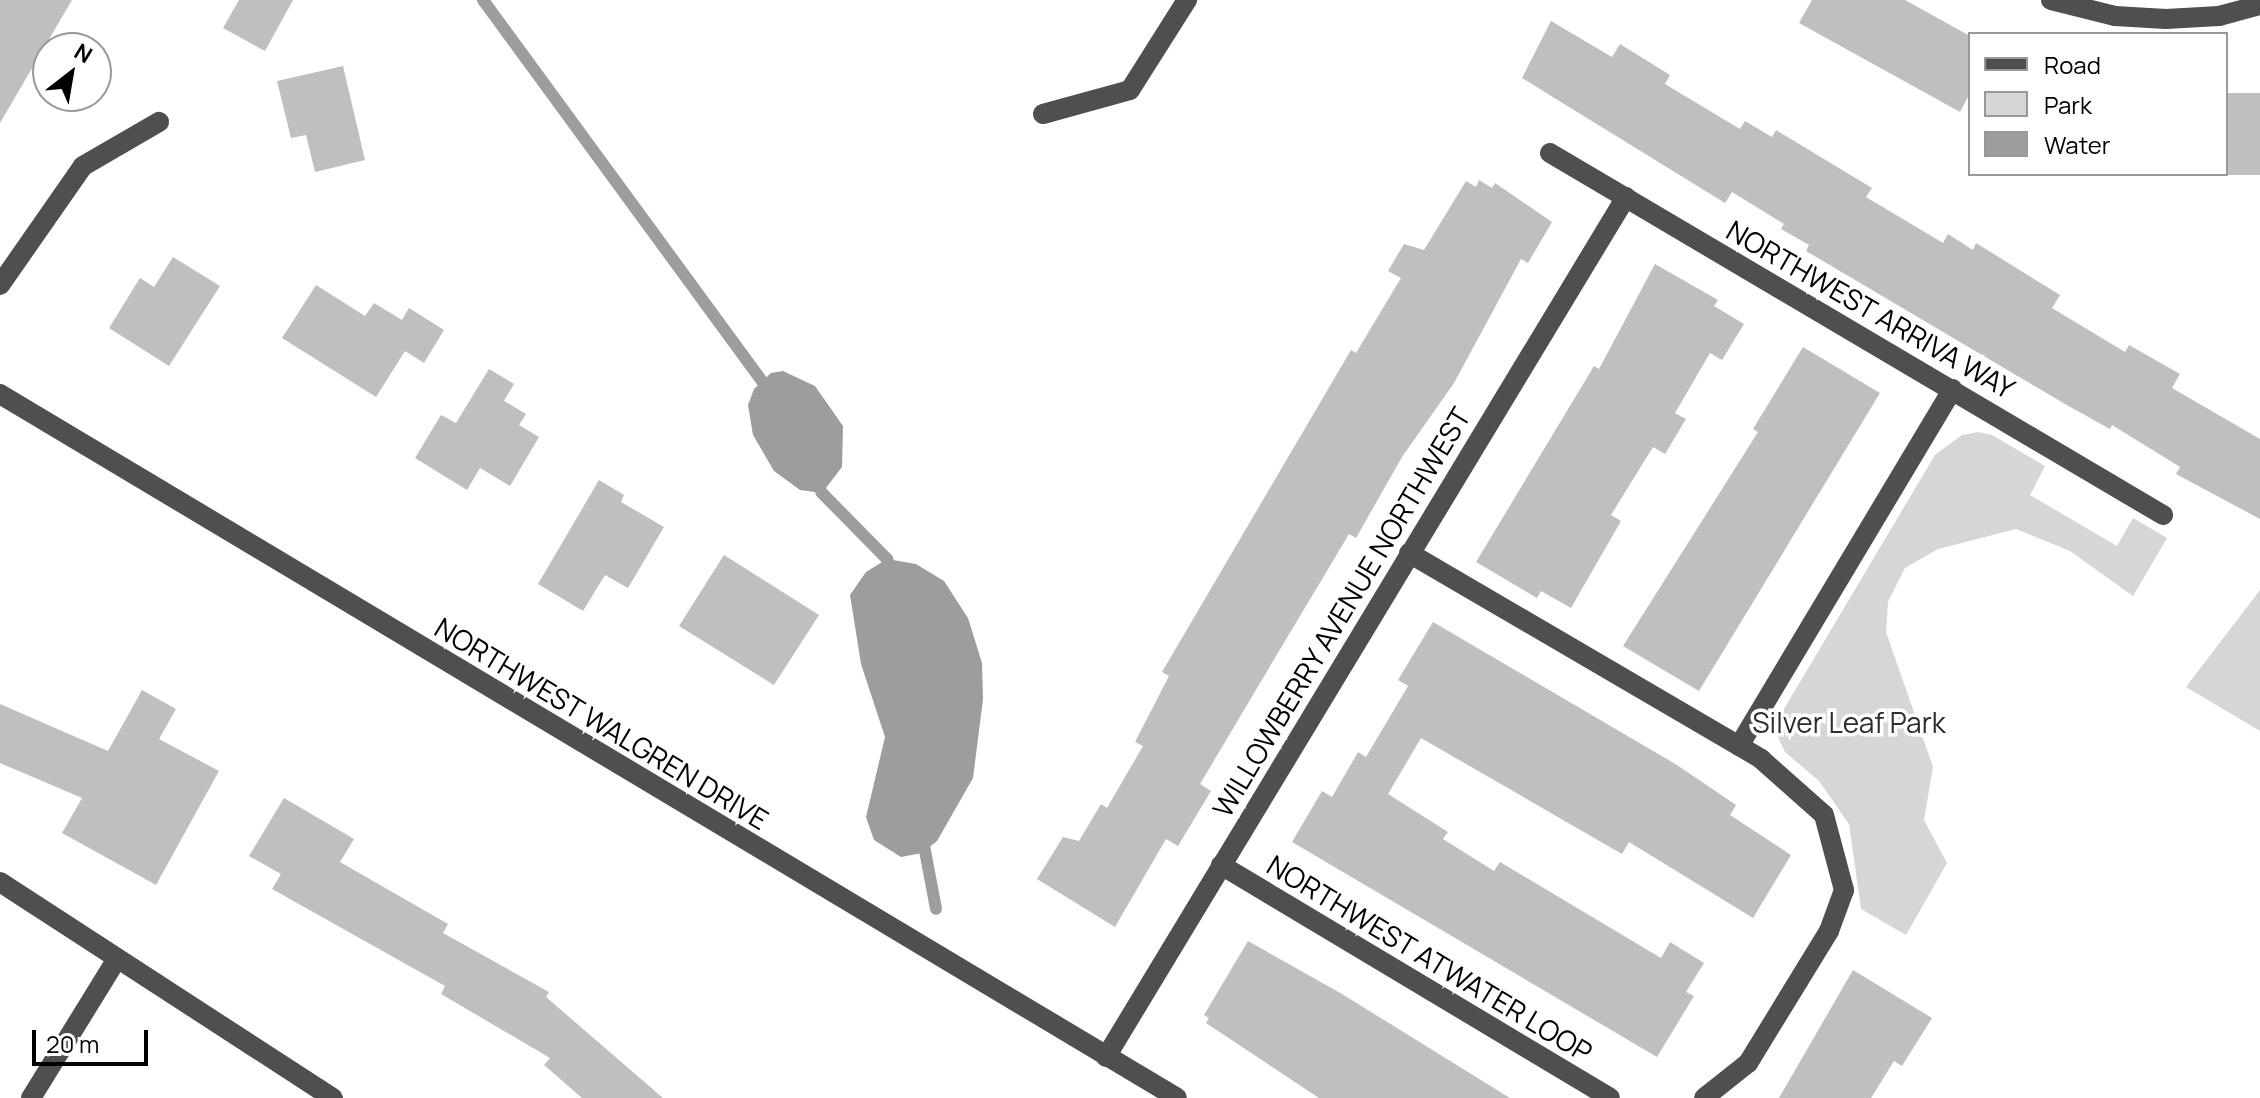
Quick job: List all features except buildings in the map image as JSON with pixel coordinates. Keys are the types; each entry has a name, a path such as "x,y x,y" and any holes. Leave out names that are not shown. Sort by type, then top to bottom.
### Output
{"street":[{"path":"1043,114 1130,90 1187,0"},
{"path":"2051,0 2115,16 2166,19 2219,16 2260,5"},
{"path":"0,285 83,166 159,122"},
{"name":"NORTHWEST ARRIVA WAY","path":"1550,153 2163,515"},
{"name":"WILLOWBERRY AVENUE NORTHWEST","path":"1106,1057 1626,197"},
{"path":"1739,746 1953,389"},
{"name":"NORTHWEST WALGREN DRIVE","path":"0,394 1177,1098"},
{"path":"1409,553 1739,746 1805,794 1824,815 1844,890 1829,931 1748,1063 1704,1098"},
{"name":"NORTHWEST ATWATER LOOP","path":"1221,865 1610,1098"},
{"path":"0,882 333,1098"},
{"path":"31,1098 117,959"}],"green space":[{"name":"Silver Leaf Park","path":"1978,432 1992,435 2045,466 2030,495 2117,546 2133,518 2167,538 2133,596 2070,551 2016,529 1938,549 1905,568 1888,602 1886,632 1933,767 1924,820 1947,863 1906,935 1861,909 1849,824 1819,781 1785,752 1776,733 1778,719 1935,455 1962,435"},
{"path":"2260,590 2260,731 2186,687"}],"water":[{"path":"783,371 815,386 843,426 842,467 822,493 800,490 774,471 753,435 748,405 754,389 771,373"},
{"path":"887,559 916,564 944,581 968,618 982,663 983,699 973,778 937,841 922,853 901,857 874,840 866,817 885,737 861,664 850,595 866,572"}],"waterway":[{"path":"483,0 769,391"},
{"path":"814,478 822,493 887,559 892,574"},
{"path":"923,840 936,909"}]}
